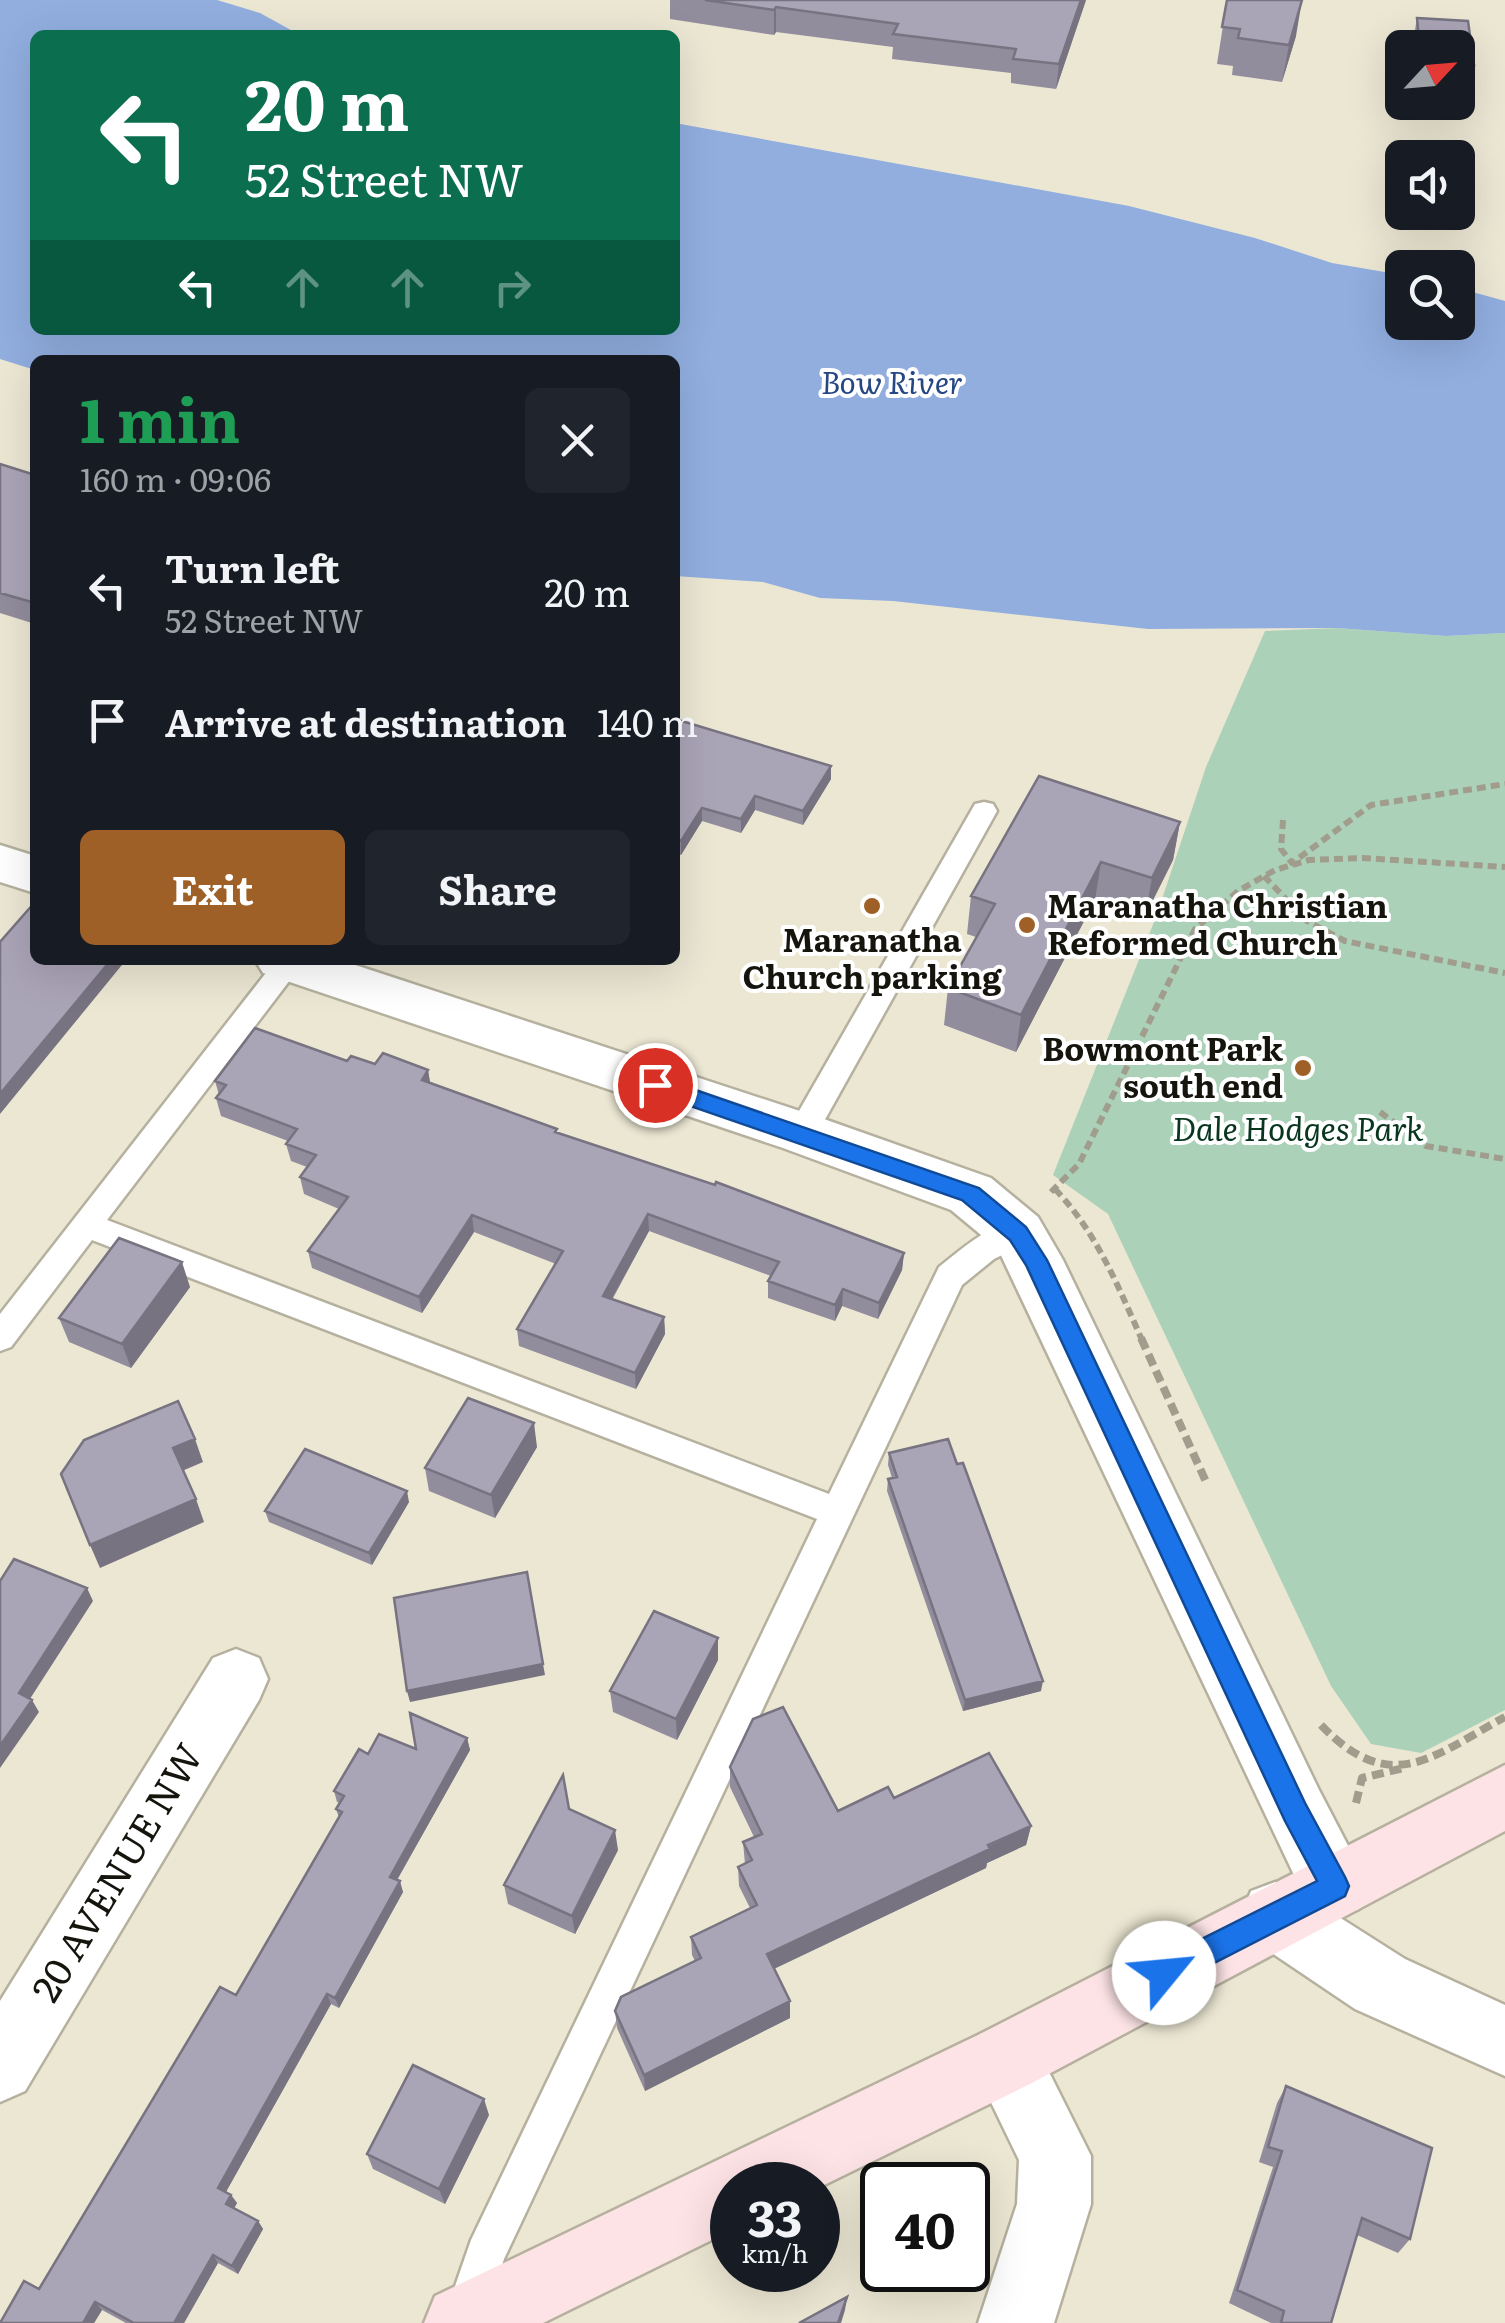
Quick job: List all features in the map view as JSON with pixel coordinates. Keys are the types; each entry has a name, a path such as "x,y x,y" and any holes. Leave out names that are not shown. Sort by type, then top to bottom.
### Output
{"street":[{"path":"0,863 30,873"},
{"path":"297,965 970,1194 1038,1207 1035,1260 1295,1812 1305,1901 1380,1984 1505,2041"},
{"name":"20 AVENUE NW","path":"0,2066 236,1679"},
{"path":"793,2162 1005,2059 1505,1796"},
{"path":"1005,2059 1055,2156 1054,2204 1016,2323"},
{"path":"462,2323 710,2203"}],"lane":[{"path":"802,1134 984,811"},
{"path":"0,1338 282,965"},
{"path":"462,2323 485,2254 950,1276 1038,1207"},
{"path":"86,1225 837,1512"}],"path":[{"path":"1038,1207 1079,1164 1195,929 1224,898 1292,863 1371,805 1505,784"},
{"path":"1283,820 1281,849 1292,863"},
{"path":"1292,863 1332,859 1505,867"},
{"path":"1264,876 1307,921 1345,941 1505,972"},
{"path":"1380,1112 1426,1146 1505,1158"},
{"path":"1038,1207 1078,1213 1104,1255 1209,1490"},
{"path":"1315,1717 1333,1739 1369,1761 1408,1767 1505,1716"}],"green space":[{"name":"Dale Hodges Park","path":"1337,628 1446,636 1505,633 1505,1710 1421,1753 1371,1744 1331,1686 1108,1214 1053,1175 1156,917 1206,767 1265,631"}],"water":[{"name":"Bow River","path":"0,0 217,0 260,13 291,30 30,30 30,335 680,335 680,124 1129,206 1255,238 1332,263 1385,272 1385,340 1475,340 1475,293 1505,301 1505,633 1446,636 1337,628 1148,629 893,601 820,598 763,582 680,576 680,355 30,355 30,368 0,359"}],"building":[{"path":"705,0 1081,0 1059,64 1013,59 1016,49 893,34 898,24"},
{"path":"1227,0 1302,0 1289,45 1238,38 1240,29 1222,27"},
{"path":"1417,18 1468,21 1469,30 1418,30"},
{"path":"0,464 30,473 30,602 0,593"},
{"path":"680,721 831,766 803,811 755,796 741,819 702,808 681,841"},
{"name":"Maranatha Christian Reformed Church","path":"1039,776 1180,822 1152,878 1101,862 1021,1015 948,988 995,904 971,896"},
{"path":"30,908 30,965 107,965 0,1094 0,942"},
{"path":"255,1028 347,1061 351,1056 375,1064 383,1053 428,1070 422,1080 557,1129 555,1132 715,1185 716,1182 904,1253 879,1303 843,1289 835,1305 768,1281 779,1262 648,1214 603,1296 664,1317 635,1373 517,1329 563,1251 472,1215 419,1297 308,1251 348,1197 300,1177 316,1155 286,1144 297,1129 216,1098 226,1085 215,1081"},
{"path":"119,1238 182,1262 122,1344 59,1318"},
{"path":"468,1398 534,1423 491,1495 425,1468"},
{"path":"178,1401 195,1439 173,1448 196,1499 90,1545 61,1474 84,1440"},
{"path":"948,1439 957,1464 963,1463 1043,1681 965,1700 888,1479 897,1477 889,1453"},
{"path":"305,1449 407,1491 369,1553 265,1511"},
{"path":"14,1559 87,1588 19,1693 32,1700 0,1746 0,1581"},
{"path":"527,1572 543,1664 407,1691 394,1598"},
{"path":"654,1611 718,1638 676,1719 610,1691"},
{"path":"783,1707 838,1811 888,1787 894,1798 989,1753 1031,1826 767,1954 790,2001 644,2075 615,2011 621,1997 701,1958 691,1937 757,1905 738,1867 752,1860 743,1842 762,1834 730,1767 753,1719"},
{"path":"410,1713 467,1738 390,1877 400,1881 335,1998 327,1994 218,2188 231,2195 226,2204 258,2221 232,2266 213,2255 174,2323 134,2323 95,2302 83,2323 0,2323 24,2281 39,2289 220,1987 236,1995 342,1812 336,1809 344,1796 334,1791 359,1749 368,1754 379,1734 416,1749"},
{"path":"563,1775 569,1809 615,1830 572,1916 504,1885"},
{"path":"413,2065 484,2099 439,2189 367,2154"},
{"path":"1286,2086 1432,2148 1410,2239 1362,2218 1331,2323 1281,2323 1284,2311 1237,2290 1282,2151 1268,2147"},
{"path":"847,2297 838,2323 799,2323"}],"place":[{"name":"Maranatha Church parking","path":"872,906"},
{"name":"Maranatha Christian Reformed Church","path":"1027,925"},
{"name":"Bowmont Park south end","path":"1303,1068"}],"route":[{"path":"655,1085 970,1194 1018,1233 1035,1260 1295,1812 1335,1886 1164,1973"}]}
